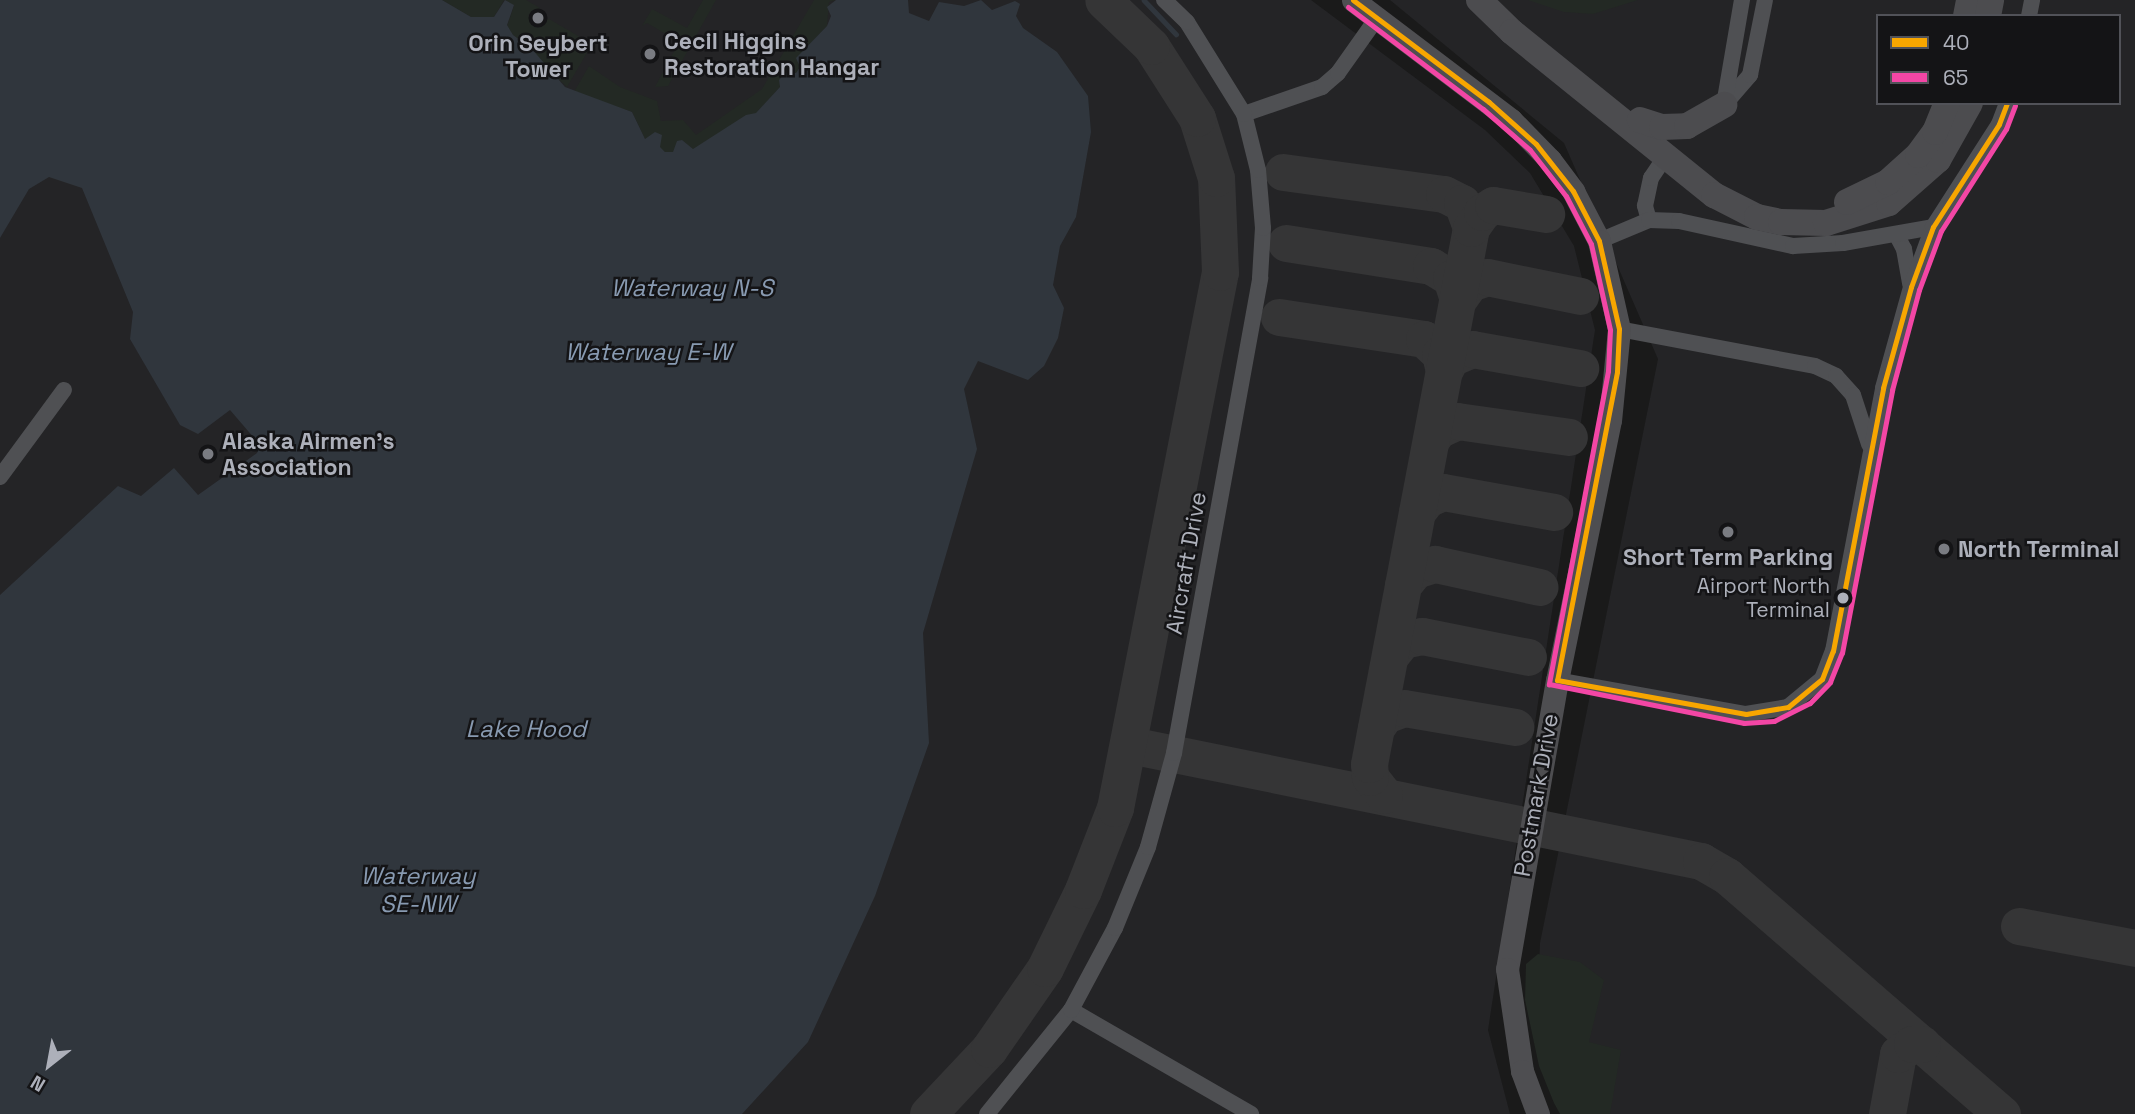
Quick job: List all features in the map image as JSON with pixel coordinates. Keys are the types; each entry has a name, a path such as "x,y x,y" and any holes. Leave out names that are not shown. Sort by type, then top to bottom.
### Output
{"main road":[{"path":"1479,0 1665,157 1745,212 1781,222 1826,223 1868,212 1909,190 1951,142 1969,105"},
{"path":"1488,0 1719,184 1762,203 1806,209 1852,201 1888,182 1930,141 1946,105"},
{"path":"1640,120 1662,127 1687,127 1724,105"}],"street":[{"name":"Aircraft Drive","path":"987,1114 1071,1010 1129,895 1148,848 1174,753 1260,278 1263,228 1258,170 1244,114 1186,22 1164,0"},
{"name":"Postmark Drive","path":"1353,0 1536,144 1573,191 1599,242 1619,329 1610,420 1557,680 1507,969 1522,1071 1538,1114"},
{"path":"1724,105 1742,0"},
{"path":"1724,105 1750,75 1765,0"},
{"path":"1244,114 1322,87 1338,73 1377,18"},
{"path":"1557,680 1746,714 1770,713 1805,696 1822,678 1833,651 1883,388 1911,287 1933,228 1999,124 2006,105"},
{"path":"1649,220 1645,206 1651,178 1665,157"},
{"path":"1599,242 1649,220 1679,221 1793,246 1933,228"},
{"path":"1896,234 1904,248 1911,287"},
{"path":"1619,329 1774,357 1836,376 1862,411 1871,460"},
{"path":"0,477 64,390"},
{"path":"1071,1010 1251,1114"}],"shaded area":[{"path":"0,0 1311,0 1485,130 1530,173 1574,246 1595,330 1488,1030 1510,1114 0,1114"},
{"path":"442,0 504,0 494,17 471,17"},
{"path":"505,0 526,0 540,8 528,15 535,27 549,19 592,44 567,87 513,35 507,26 514,6"},
{"path":"703,0 716,0 668,86 655,87 679,42 647,23 642,26 652,9 687,28"},
{"path":"814,0 836,0 829,2 827,26 797,58 800,67 796,73 785,73 779,80 780,87 756,114 693,149 681,140 673,153 665,152 645,139 632,112 574,92 589,66 620,87 657,101 661,121 683,120 696,135 762,89"},
{"path":"1390,0 2135,0 2135,1114 1575,1114 1536,1042 1540,943 1658,359 1564,143"},
{"path":"1528,0 1638,0 1593,14 1564,12"},
{"path":"1538,954 1580,962 1604,980 1589,1042 1621,1050 1610,1114 1560,1114 1554,1103 1539,1066 1525,1000 1526,964"}],"water":[{"name":"Lake Hood","path":"0,0 442,0 471,17 494,17 505,0 514,5 507,25 513,35 531,48 565,87 632,112 645,139 655,132 662,135 660,147 665,152 673,152 677,141 682,140 693,149 746,115 756,113 780,87 779,80 785,73 796,73 800,67 796,58 827,26 831,16 827,7 836,0 908,0 909,13 929,21 939,2 964,6 981,0 992,10 1015,1 1020,4 1016,16 1023,28 1057,52 1088,96 1091,132 1076,217 1060,246 1053,285 1064,308 1058,338 1044,366 1028,380 978,361 964,389 977,449 923,633 929,743 875,896 808,1042 742,1114 0,1114 0,595 118,486 141,496 174,468 198,495 257,453 260,445 230,410 198,434 180,425 130,339 133,312 82,188 49,177 29,189 0,238"}],"waterway":[{"path":"1144,0 1176,34"}],"taxiway":[{"path":"928,1114 989,1049 1045,968 1083,890 1115,808 1220,272 1216,178 1197,118 1151,46 1103,0"},
{"path":"1283,172 1444,194 1462,203 1471,228"},
{"path":"1384,795 1370,777 1369,764 1471,228 1482,212 1493,205 1546,214"},
{"path":"1286,243 1431,266 1451,278 1458,300"},
{"path":"1458,300 1470,283 1487,277 1580,296"},
{"path":"1279,317 1424,339 1440,354 1444,371"},
{"path":"1444,371 1451,358 1472,349 1580,368"},
{"path":"1431,440 1438,430 1457,421 1569,437"},
{"path":"1417,512 1427,499 1443,492 1554,512"},
{"path":"1403,585 1415,570 1435,564 1540,587"},
{"path":"1390,656 1403,640 1422,636 1528,657"},
{"path":"1376,728 1385,715 1404,708 1515,727"},
{"path":"1130,745 1701,861 1727,876 2002,1114"},
{"path":"2019,926 2135,948"},
{"path":"1887,1114 1898,1054 1912,1044 1922,1044"}],"transit line":[{"name":"40","path":"1353,0 1489,102 1536,144 1573,191 1599,241 1619,329 1617,372 1557,680"},
{"name":"65","path":"1348,7 1483,109 1530,150 1566,196 1591,244 1610,330 1608,371 1549,684 1744,723 1774,721 1810,703 1830,682 1842,653 1892,390 1919,290 1941,231 2006,129 2015,106"},
{"name":"40","path":"1557,680 1746,714 1788,707 1822,679 1833,651 1883,388 1911,287 1933,227 1999,124 2006,105"}],"place":[{"name":"Orin Seybert Tower","path":"538,18"},
{"name":"Cecil Higgins Restoration Hangar","path":"650,54"},
{"name":"Alaska Airmen's Association","path":"208,454"},
{"name":"Short Term Parking","path":"1728,532"},
{"name":"North Terminal","path":"1944,549"},
{"name":"Airport North Terminal","path":"1843,598"}],"water label":[{"name":"Waterway N-S","path":"692,288"},
{"name":"Waterway E-W","path":"648,352"},
{"name":"Waterway SE-NW","path":"418,890"}]}
